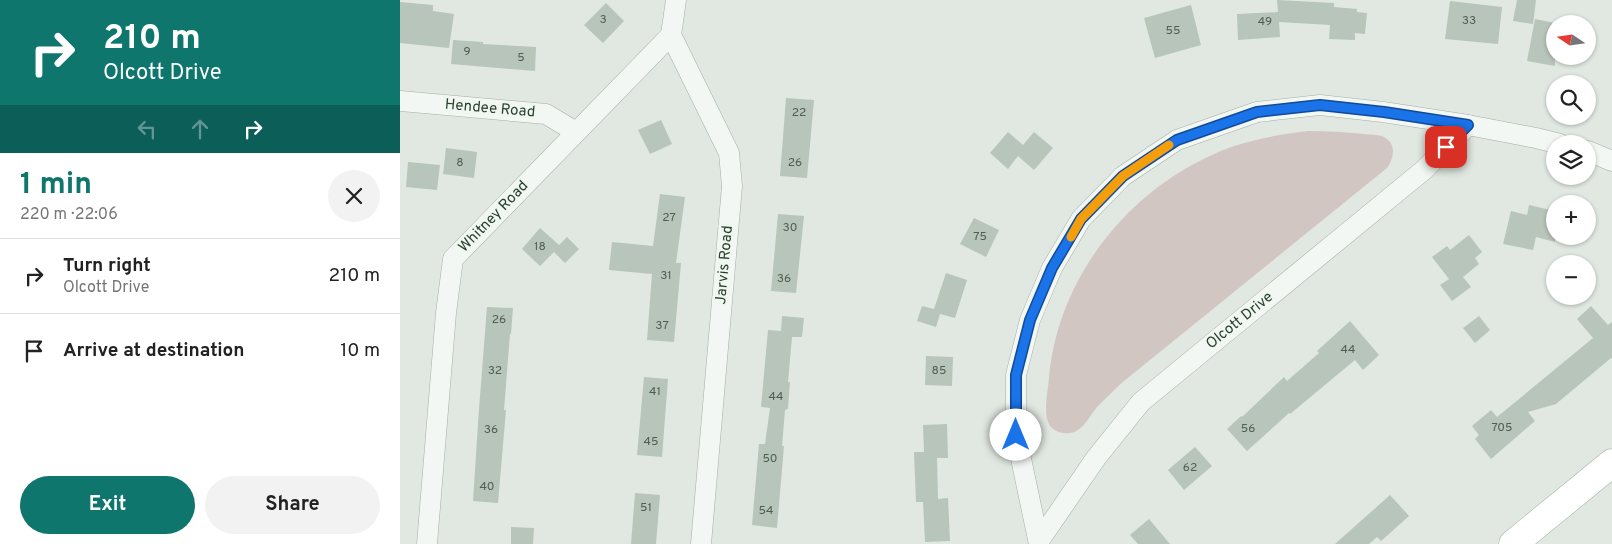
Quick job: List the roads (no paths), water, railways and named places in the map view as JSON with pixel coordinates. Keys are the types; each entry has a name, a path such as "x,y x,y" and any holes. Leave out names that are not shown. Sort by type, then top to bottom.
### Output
{"main road":[{"path":"1513,544 1612,463"}],"street":[{"path":"671,35 676,0"},
{"name":"Whitney Road","path":"427,544 446,313 453,259 671,35"},
{"name":"Jarvis Road","path":"671,35 729,153 732,186 701,544"},
{"name":"Hendee Road","path":"400,101 546,114 576,132"},
{"name":"Olcott Drive","path":"1039,542 1016,435 1016,375 1030,320 1052,268 1081,219 1123,176 1177,140 1257,112 1320,105 1384,112 1468,125 1546,140"},
{"name":"Olcott Drive","path":"1039,542 1096,458 1141,402 1425,169 1468,125"},
{"path":"1596,154 1612,161"}]}
